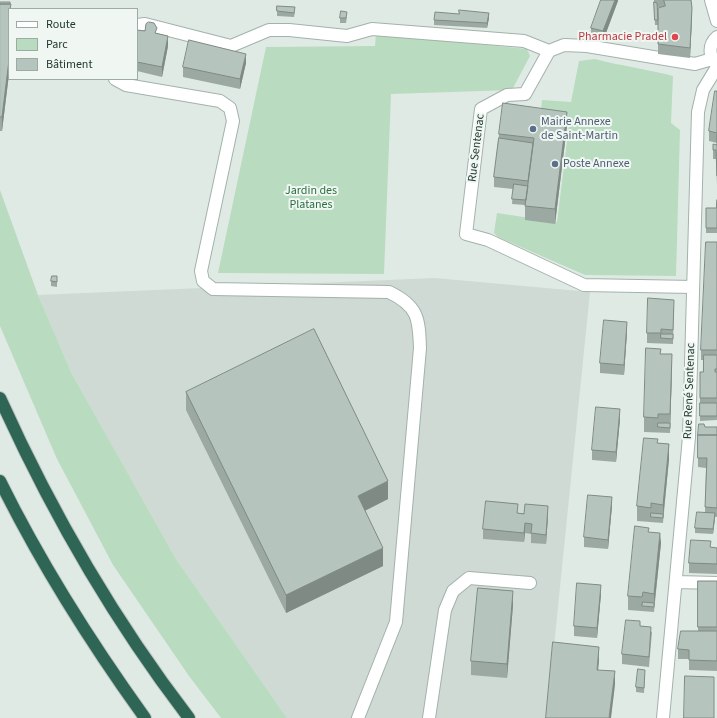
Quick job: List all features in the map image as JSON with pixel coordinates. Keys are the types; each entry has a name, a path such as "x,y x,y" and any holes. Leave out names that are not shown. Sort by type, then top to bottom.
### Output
{"highway":[{"path":"0,398 68,535 119,620 189,718"},
{"path":"0,481 41,558 96,650 145,718"}],"street":[{"path":"711,0 717,21"},
{"path":"138,25 145,24 231,46 268,30 289,30 347,36 372,29 524,41 549,50 564,45 587,46 695,64 715,64 710,49 711,44 717,37"},
{"name":"Rue Sentenac","path":"549,50 526,94 507,95 481,109 466,234 488,240 584,285 693,287"},
{"name":"Rue René Sentenac","path":"664,718 689,437 698,112 704,90 715,64"},
{"path":"117,80 126,85 220,101 230,108 233,121 201,271 203,281 208,285 214,289 222,290 390,292 404,298 416,313 420,327 420,348 396,622 358,718"},
{"path":"429,718 445,610 453,590 468,578 530,583"},
{"path":"676,582 717,583"}],"shaded area":[{"path":"435,278 590,292 553,656 593,718 287,718 176,559 71,372 38,295"}],"green space":[{"name":"Jardin des Platanes","path":"376,34 527,49 530,56 512,90 391,94 384,274 218,273 266,47 375,46"},
{"path":"595,59 673,76 671,123 680,130 676,276 585,275 498,237 494,233 497,213 557,222 569,125 540,120 542,100 571,102 579,61"},
{"path":"0,190 38,295 71,372 176,559 287,718 221,718 189,676 113,565 57,459 0,326"}],"building":[{"path":"601,0 615,0 603,31 591,28"},
{"path":"664,0 691,0 690,48 658,44 658,8 665,6"},
{"path":"0,2 10,2 10,4 0,4"},
{"path":"654,2 657,3 658,20 655,20"},
{"path":"0,4 11,4 10,8 8,8 8,68 2,117 0,117"},
{"path":"277,6 295,7 294,13 277,11"},
{"path":"459,10 489,13 487,23 434,20 435,12 459,14"},
{"path":"341,11 347,12 346,18 340,18"},
{"path":"149,22 154,23 157,28 155,33 168,36 162,67 138,62 138,30 145,31 146,24"},
{"path":"189,40 246,54 240,79 183,67"},
{"path":"715,91 717,91 717,133 709,131"},
{"path":"503,103 567,112 555,209 525,206 534,138 499,134"},
{"path":"499,138 533,143 528,181 494,177"},
{"path":"713,144 717,145 717,176 716,150 713,150"},
{"path":"514,184 528,186 526,200 512,199"},
{"path":"717,200 717,228 706,228 706,208 716,208"},
{"path":"706,242 717,242 717,350 701,350"},
{"path":"52,276 57,276 57,282 51,281"},
{"path":"648,298 674,300 673,330 661,329 661,333 647,333"},
{"path":"604,320 627,322 624,365 600,363"},
{"path":"314,329 388,481 358,496 383,548 286,595 186,392"},
{"path":"661,334 673,334 673,339 661,338"},
{"path":"646,348 661,349 660,354 672,354 670,414 658,414 658,418 644,417"},
{"path":"704,355 717,355 717,369 715,369 715,372 717,372 717,398 700,398 700,372 703,372"},
{"path":"700,403 717,403 717,416 700,416"},
{"path":"596,407 620,409 616,452 592,450"},
{"path":"658,423 670,423 670,428 658,427"},
{"path":"699,424 704,424 705,427 717,427 717,435 698,435"},
{"path":"698,435 717,435 717,508 705,507 707,458 698,458"},
{"path":"644,438 658,439 657,443 669,444 663,505 651,503 651,508 637,506"},
{"path":"588,495 612,497 608,540 584,537"},
{"path":"486,501 518,504 517,513 524,514 525,504 548,506 546,535 531,533 532,524 525,523 524,533 483,529"},
{"path":"697,512 715,513 713,529 695,528"},
{"path":"651,513 663,514 663,518 651,517"},
{"path":"635,526 649,528 648,532 660,533 654,594 643,592 642,597 628,596"},
{"path":"691,540 711,541 710,547 717,548 717,564 689,563"},
{"path":"698,581 717,581 717,627 698,627"},
{"path":"577,583 601,585 597,628 574,626"},
{"path":"478,588 513,591 507,664 471,661"},
{"path":"643,602 654,603 654,607 642,606"},
{"path":"626,620 640,621 640,626 651,627 649,657 622,654"},
{"path":"681,631 717,631 717,661 689,660 689,650 678,649"},
{"path":"553,642 599,647 597,670 615,671 609,718 546,718"},
{"path":"638,669 645,670 644,688 636,687"},
{"path":"685,676 714,677 714,718 684,718"}],"place":[{"name":"Pharmacie Pradel","path":"675,37"},
{"name":"Mairie Annexe de Saint-Martin","path":"533,129"},
{"name":"Poste Annexe","path":"555,164"}]}
